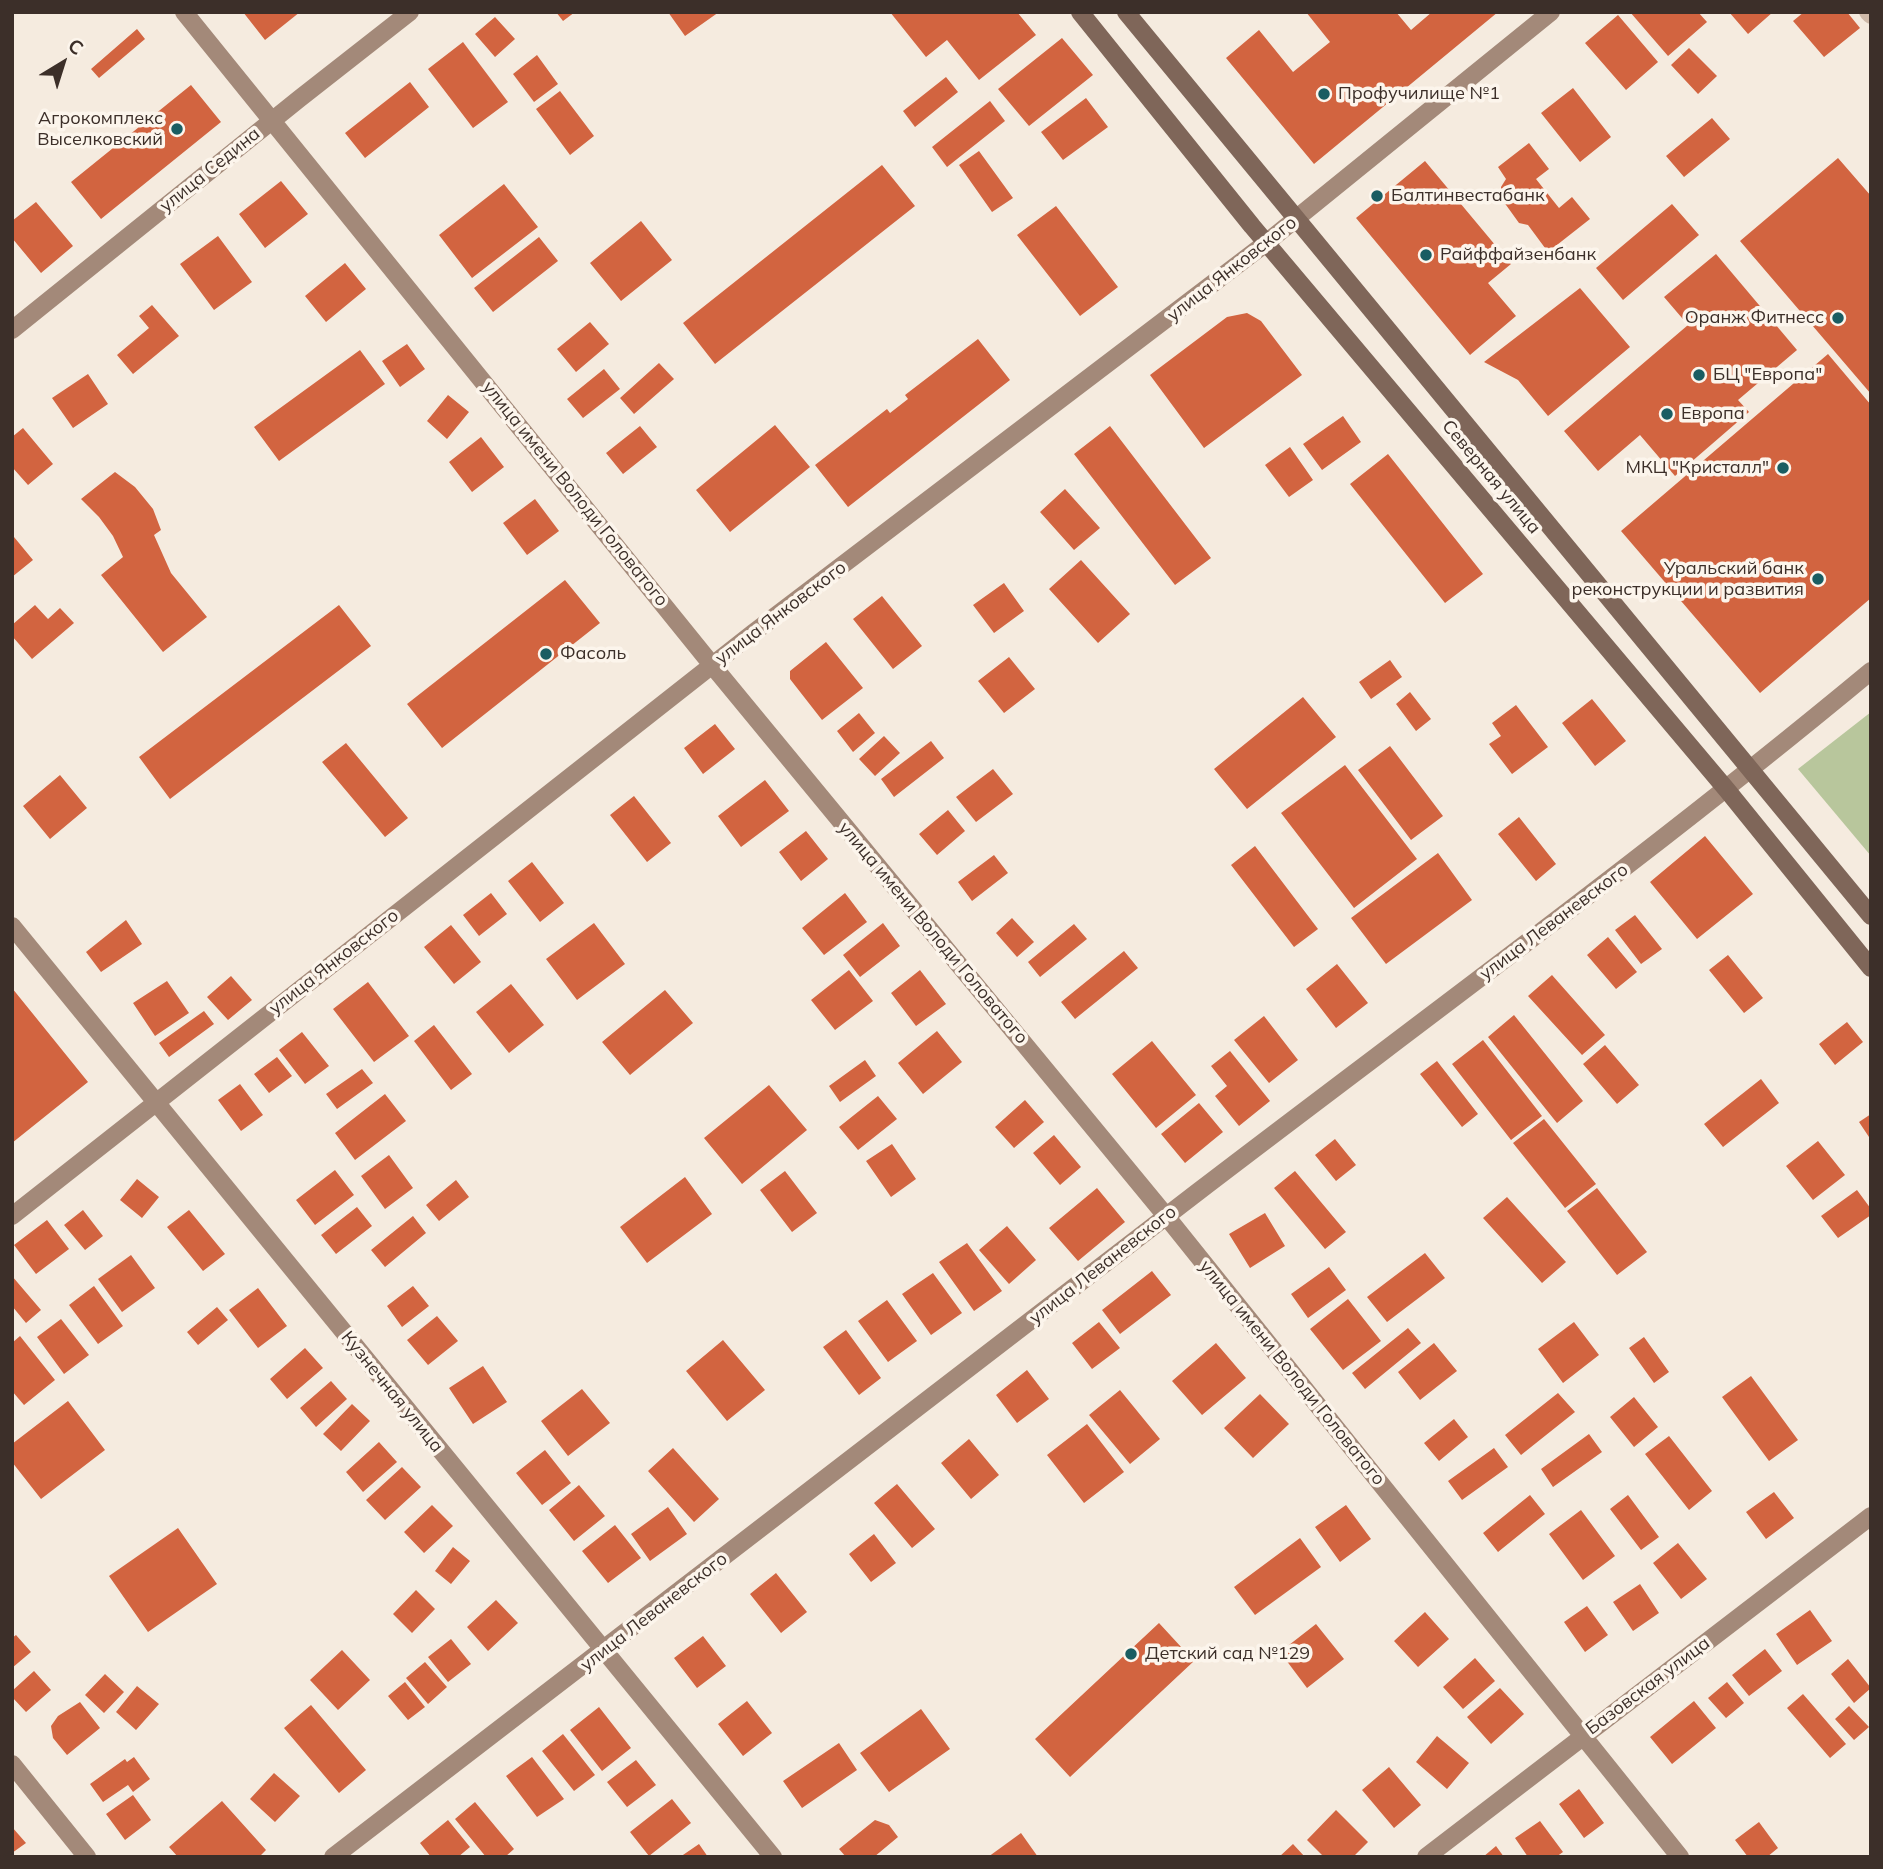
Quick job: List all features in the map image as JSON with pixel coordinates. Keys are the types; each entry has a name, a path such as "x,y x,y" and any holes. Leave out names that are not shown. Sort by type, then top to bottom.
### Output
{"main road":[{"name":"Северная улица","path":"1080,12 1266,243 1727,790 1871,968"},
{"name":"Северная улица","path":"1126,12 1871,916"}],"street":[{"name":"улица имени Володи Головатого","path":"184,12 712,665 1166,1216 1680,1857"},
{"name":"улица Седина","path":"12,330 410,12"},
{"name":"улица Янковского","path":"12,1216 712,665 1296,220 1551,12"},
{"name":"улица Леваневского","path":"332,1857 604,1651 1166,1216 1727,790 1871,671"},
{"name":"Кузнечная улица","path":"12,926 773,1857"},
{"name":"Базовская улица","path":"1426,1857 1871,1516"},
{"path":"12,1764 87,1857"}],"green space":[{"path":"1871,712 1871,856 1798,769"}],"building":[{"path":"243,12 300,12 265,40"},
{"path":"556,12 575,12 563,21"},
{"path":"668,12 719,12 685,36"},
{"path":"890,12 1017,12 1036,35 979,80 947,40 926,57"},
{"name":"Профучилище №1","path":"1306,12 1396,12 1411,30 1432,12 1498,12 1314,164 1226,58 1259,30 1293,72 1330,42"},
{"path":"1630,12 1698,12 1707,22 1668,56"},
{"path":"1729,12 1773,12 1748,34"},
{"path":"1804,12 1847,12 1860,28 1824,57 1793,21"},
{"path":"1618,15 1658,62 1626,90 1585,43"},
{"path":"495,17 515,39 495,57 475,34"},
{"path":"137,29 145,39 99,78 91,69"},
{"path":"1062,38 1093,75 1029,126 998,89"},
{"path":"463,42 508,102 473,128 428,69"},
{"path":"1689,48 1717,76 1698,94 1671,65"},
{"path":"537,55 558,84 534,102 513,74"},
{"path":"946,77 958,92 915,127 903,111"},
{"path":"410,82 429,107 365,158 345,133"},
{"path":"191,85 221,122 101,219 71,182"},
{"path":"1573,88 1611,137 1580,162 1541,113"},
{"path":"560,91 594,136 570,155 536,109"},
{"path":"1086,98 1108,127 1063,160 1041,132"},
{"path":"990,101 1005,121 947,167 932,147"},
{"path":"1712,118 1730,139 1684,177 1666,156"},
{"path":"1529,143 1549,169 1536,179 1559,208 1572,197 1590,219 1548,252 1528,225 1519,223 1501,198 1501,187 1506,179 1498,167"},
{"path":"979,151 1013,198 992,212 959,165"},
{"name":"Оранж Фитнесс","path":"1838,158 1871,196 1871,394 1740,241"},
{"path":"1425,161 1511,264 1488,283 1516,316 1470,355 1356,218"},
{"path":"882,165 915,206 715,364 683,323"},
{"path":"281,181 308,214 265,248 239,214"},
{"path":"504,184 538,227 472,278 439,235"},
{"path":"36,202 73,246 41,273 12,238 12,221"},
{"path":"1672,204 1699,235 1623,300 1596,268"},
{"path":"1056,206 1118,287 1080,316 1017,235"},
{"path":"641,221 672,260 621,301 590,263"},
{"path":"218,236 252,282 214,310 180,264"},
{"path":"539,237 558,261 493,312 474,288"},
{"name":"БЦ \"Европа\"","path":"1716,254 1797,350 1738,400 1749,412 1675,476 1640,435 1598,471 1564,431 1688,325 1664,297"},
{"path":"345,263 366,289 326,322 305,296"},
{"path":"1580,288 1630,347 1548,416 1518,380 1484,362"},
{"path":"152,305 179,336 133,374 117,355 149,328 139,316"},
{"path":"1247,313 1261,321 1302,375 1204,448 1150,375 1227,317"},
{"path":"590,322 609,344 576,372 557,349"},
{"path":"978,339 1010,380 848,507 815,465 887,409 890,413 908,399 905,395"},
{"path":"407,344 425,369 400,387 382,361"},
{"path":"360,350 385,384 279,461 254,427"},
{"name":"МКЦ \"Кристалл\"","path":"1828,354 1871,405 1871,598 1760,693 1621,531"},
{"path":"659,363 674,379 634,414 620,398"},
{"path":"604,369 620,389 583,418 567,399"},
{"path":"88,374 108,404 73,428 52,398"},
{"path":"448,395 469,412 447,439 427,421"},
{"path":"1343,416 1361,442 1322,470 1303,444"},
{"path":"775,425 810,467 730,532 696,490"},
{"path":"640,426 657,447 623,474 606,453"},
{"path":"1110,426 1211,558 1175,585 1074,454"},
{"path":"23,428 53,464 28,485 12,467 12,437"},
{"path":"481,437 504,467 472,492 449,462"},
{"path":"1290,447 1313,480 1289,497 1265,465"},
{"path":"1388,454 1483,574 1445,603 1350,484"},
{"path":"115,472 135,487 153,509 161,530 154,535 171,573 207,617 163,652 101,575 123,557 113,536 81,499"},
{"path":"1065,489 1100,528 1074,550 1040,512"},
{"path":"535,499 559,531 527,555 503,523"},
{"path":"14,537 33,560 12,577 12,539"},
{"path":"1081,560 1130,614 1098,643 1049,589"},
{"path":"565,580 600,623 442,748 407,704"},
{"path":"1004,583 1024,611 994,633 973,605"},
{"path":"882,596 922,646 893,669 853,619"},
{"path":"35,605 48,619 60,608 74,623 32,659 12,636 12,625"},
{"path":"339,605 371,646 170,799 139,757"},
{"path":"826,642 863,688 822,720 790,679 790,671"},
{"path":"1009,657 1035,689 1004,713 978,681"},
{"path":"1390,660 1402,677 1371,699 1359,682"},
{"path":"1410,692 1431,719 1416,731 1396,704"},
{"path":"1303,697 1336,737 1247,809 1214,769"},
{"path":"1592,699 1626,741 1595,766 1562,723"},
{"path":"1516,705 1548,747 1512,774 1489,744 1501,736 1492,723"},
{"path":"859,713 875,733 853,752 837,731"},
{"path":"715,724 735,749 703,774 684,748"},
{"path":"884,736 900,753 875,776 859,759"},
{"path":"931,741 944,758 894,797 881,779"},
{"path":"346,743 408,818 385,837 322,762"},
{"path":"1390,746 1443,816 1411,840 1358,770"},
{"path":"1345,765 1417,859 1354,908 1281,813"},
{"path":"993,769 1013,794 976,822 956,797"},
{"path":"60,775 87,808 50,839 23,806"},
{"path":"765,780 789,811 741,847 718,816"},
{"path":"634,796 671,843 647,862 610,815"},
{"path":"948,810 965,831 937,855 919,834"},
{"path":"1519,817 1556,864 1536,881 1498,834"},
{"path":"806,831 828,859 801,881 779,852"},
{"path":"1705,836 1753,894 1697,939 1650,882"},
{"path":"1255,846 1318,929 1294,947 1231,865"},
{"path":"1438,853 1472,900 1386,964 1351,918"},
{"path":"994,855 1008,873 972,901 958,882"},
{"path":"532,862 564,903 540,922 508,881"},
{"path":"491,893 507,914 479,936 463,915"},
{"path":"845,893 867,922 824,955 802,928"},
{"path":"1635,915 1662,949 1641,964 1615,930"},
{"path":"1012,918 1034,942 1017,957 996,933"},
{"path":"126,920 142,944 101,972 86,952"},
{"path":"594,923 625,964 577,1000 546,959"},
{"path":"883,923 900,946 860,977 843,955"},
{"path":"1074,924 1087,939 1040,977 1028,962"},
{"path":"451,925 481,962 454,984 424,947"},
{"path":"1608,937 1637,972 1616,989 1587,955"},
{"path":"1124,951 1138,968 1075,1019 1061,1002"},
{"path":"1728,955 1763,998 1744,1013 1709,970"},
{"path":"1337,964 1368,1003 1336,1028 1306,989"},
{"path":"849,970 873,1001 835,1030 811,1000"},
{"path":"920,970 946,1004 916,1026 891,993"},
{"path":"1552,975 1605,1035 1582,1055 1528,996"},
{"path":"231,976 252,1000 228,1020 207,997"},
{"path":"167,981 189,1013 155,1036 133,1003"},
{"path":"368,982 409,1036 374,1062 333,1009"},
{"path":"511,984 544,1025 509,1053 476,1012"},
{"path":"12,988 88,1082 12,1143"},
{"path":"665,990 693,1023 630,1075 602,1042"},
{"path":"204,1011 214,1024 169,1057 159,1043"},
{"path":"1514,1015 1583,1101 1557,1123 1488,1037"},
{"path":"1264,1016 1298,1060 1269,1083 1234,1040"},
{"path":"1847,1022 1863,1042 1835,1065 1819,1044"},
{"path":"434,1025 472,1074 451,1090 414,1041"},
{"path":"937,1031 962,1062 923,1094 898,1063"},
{"path":"302,1032 329,1066 305,1084 279,1050"},
{"path":"1483,1040 1542,1116 1511,1140 1452,1064"},
{"path":"1152,1041 1196,1095 1156,1128 1112,1074"},
{"path":"1605,1045 1639,1085 1617,1104 1583,1064"},
{"path":"1230,1051 1270,1101 1239,1126 1215,1096 1227,1086 1211,1066"},
{"path":"277,1057 292,1076 269,1093 254,1074"},
{"path":"865,1060 876,1076 840,1102 829,1086"},
{"path":"1437,1061 1478,1114 1462,1127 1420,1074"},
{"path":"362,1069 373,1083 337,1109 326,1094"},
{"path":"1761,1079 1779,1103 1723,1147 1704,1124"},
{"path":"240,1084 263,1115 241,1131 218,1100"},
{"path":"769,1085 807,1130 742,1184 704,1138"},
{"path":"385,1094 406,1121 355,1160 335,1133"},
{"path":"878,1096 897,1119 858,1150 839,1127"},
{"path":"1025,1100 1044,1122 1014,1148 995,1127"},
{"path":"1199,1103 1223,1132 1185,1163 1161,1134"},
{"path":"1871,1114 1871,1140 1859,1122"},
{"path":"1544,1119 1596,1184 1565,1208 1513,1143"},
{"path":"1054,1135 1081,1167 1060,1185 1033,1153"},
{"path":"1335,1139 1356,1165 1336,1181 1315,1155"},
{"path":"1818,1141 1845,1175 1813,1200 1786,1166"},
{"path":"892,1144 916,1179 891,1197 866,1161"},
{"path":"389,1155 413,1188 385,1209 361,1176"},
{"path":"335,1170 354,1195 315,1225 296,1200"},
{"path":"785,1171 817,1213 792,1232 760,1190"},
{"path":"1295,1171 1346,1232 1325,1249 1274,1188"},
{"path":"685,1177 712,1214 647,1263 620,1227"},
{"path":"137,1179 159,1197 142,1218 120,1200"},
{"path":"456,1180 469,1197 439,1221 426,1205"},
{"path":"1097,1188 1125,1222 1078,1261 1049,1228"},
{"path":"1597,1188 1647,1252 1617,1275 1567,1211"},
{"path":"1857,1190 1871,1209 1871,1215 1838,1238 1821,1216"},
{"path":"1507,1197 1566,1262 1542,1283 1483,1218"},
{"path":"357,1207 372,1226 336,1254 321,1235"},
{"path":"83,1210 103,1236 85,1250 64,1225"},
{"path":"189,1210 225,1254 203,1271 167,1227"},
{"path":"1265,1213 1285,1246 1250,1268 1229,1234"},
{"path":"413,1216 426,1233 385,1267 371,1250"},
{"path":"47,1220 69,1249 36,1274 14,1245"},
{"path":"1007,1226 1036,1260 1009,1284 979,1250"},
{"path":"967,1243 1002,1291 974,1311 939,1262"},
{"path":"1425,1253 1445,1278 1387,1322 1367,1297"},
{"path":"131,1255 155,1288 122,1312 98,1279"},
{"path":"1329,1267 1346,1290 1308,1318 1291,1294"},
{"path":"1152,1271 1171,1295 1120,1334 1102,1310"},
{"path":"933,1273 962,1313 931,1335 902,1294"},
{"path":"12,1276 41,1310 26,1323 12,1306"},
{"path":"94,1286 123,1326 98,1344 69,1305"},
{"path":"413,1286 429,1306 402,1327 387,1306"},
{"path":"258,1288 287,1326 258,1348 229,1310"},
{"path":"1348,1299 1381,1341 1343,1370 1310,1329"},
{"path":"887,1300 917,1341 888,1362 858,1321"},
{"path":"217,1307 228,1320 198,1345 187,1332"},
{"path":"437,1316 458,1341 428,1365 407,1340"},
{"path":"61,1319 89,1355 64,1374 37,1337"},
{"path":"1099,1322 1120,1348 1092,1369 1072,1343"},
{"path":"1574,1322 1599,1355 1563,1383 1538,1349"},
{"path":"1408,1328 1421,1343 1365,1389 1352,1373"},
{"path":"846,1330 881,1378 859,1395 823,1347"},
{"path":"20,1336 55,1380 24,1405 12,1391 12,1343"},
{"path":"1644,1337 1669,1372 1654,1383 1629,1348"},
{"path":"723,1340 765,1390 727,1421 686,1371"},
{"path":"1216,1343 1246,1378 1202,1415 1172,1381"},
{"path":"1434,1343 1457,1371 1420,1400 1398,1372"},
{"path":"305,1348 323,1368 287,1399 270,1379"},
{"path":"483,1366 507,1402 473,1424 449,1388"},
{"path":"1027,1370 1049,1399 1017,1423 996,1395"},
{"path":"1751,1376 1798,1440 1769,1461 1722,1397"},
{"path":"331,1381 347,1399 316,1427 300,1408"},
{"path":"582,1389 610,1423 568,1456 541,1421"},
{"path":"1120,1390 1160,1439 1130,1464 1089,1415"},
{"path":"1558,1393 1575,1412 1521,1455 1505,1435"},
{"path":"1260,1394 1289,1424 1253,1458 1224,1428"},
{"path":"1634,1397 1658,1427 1634,1447 1610,1417"},
{"path":"68,1401 105,1450 41,1499 12,1462 12,1444"},
{"path":"352,1404 370,1421 341,1451 323,1434"},
{"path":"1454,1419 1468,1437 1439,1461 1424,1443"},
{"path":"1087,1424 1124,1472 1084,1503 1047,1455"},
{"path":"1589,1434 1602,1452 1553,1487 1541,1469"},
{"path":"1669,1436 1712,1491 1689,1510 1645,1454"},
{"path":"969,1439 999,1475 971,1499 941,1463"},
{"path":"379,1442 397,1462 363,1492 346,1472"},
{"path":"673,1448 719,1499 694,1522 648,1471"},
{"path":"1494,1448 1508,1467 1462,1500 1448,1481"},
{"path":"545,1450 571,1483 542,1505 516,1473"},
{"path":"402,1467 421,1487 385,1520 366,1500"},
{"path":"897,1484 935,1529 912,1548 874,1503"},
{"path":"579,1485 605,1516 574,1541 549,1510"},
{"path":"1774,1492 1794,1518 1766,1539 1746,1512"},
{"path":"1530,1495 1545,1514 1498,1552 1483,1533"},
{"path":"1628,1495 1659,1537 1641,1550 1610,1509"},
{"path":"432,1505 453,1526 424,1553 404,1532"},
{"path":"1346,1505 1371,1539 1340,1562 1315,1527"},
{"path":"668,1507 687,1534 650,1561 631,1534"},
{"path":"1581,1510 1615,1556 1583,1580 1549,1534"},
{"path":"615,1525 641,1558 608,1583 582,1551"},
{"path":"178,1528 217,1584 148,1632 109,1576"},
{"path":"874,1534 896,1563 871,1582 849,1554"},
{"path":"1300,1538 1321,1567 1255,1615 1234,1587"},
{"path":"1678,1543 1707,1579 1681,1599 1653,1563"},
{"path":"453,1547 470,1561 451,1584 435,1571"},
{"path":"776,1573 807,1612 781,1633 750,1594"},
{"path":"1640,1584 1659,1613 1633,1631 1613,1602"},
{"path":"416,1590 435,1609 412,1633 393,1614"},
{"path":"496,1600 518,1623 488,1651 467,1627"},
{"path":"1587,1606 1608,1635 1585,1652 1564,1622"},
{"path":"1810,1610 1832,1641 1797,1665 1776,1634"},
{"path":"1425,1612 1449,1639 1418,1667 1394,1641"},
{"path":"1159,1623 1194,1661 1070,1777 1035,1739"},
{"path":"1316,1624 1344,1659 1307,1688 1280,1652"},
{"path":"16,1635 31,1652 12,1668 12,1638"},
{"path":"703,1636 726,1666 697,1688 674,1658"},
{"path":"451,1639 471,1664 448,1682 428,1657"},
{"path":"1765,1649 1782,1671 1749,1696 1732,1675"},
{"path":"342,1650 370,1680 338,1710 310,1680"},
{"path":"1475,1658 1495,1681 1463,1709 1443,1687"},
{"path":"1848,1659 1871,1688 1854,1703 1831,1674"},
{"path":"425,1662 447,1687 428,1704 406,1678"},
{"path":"34,1671 51,1690 26,1712 12,1697 12,1691"},
{"path":"105,1674 124,1692 104,1713 85,1695"},
{"path":"405,1682 425,1707 408,1720 388,1696"},
{"path":"1727,1682 1744,1703 1726,1718 1708,1698"},
{"path":"137,1686 159,1704 136,1730 116,1712"},
{"path":"1500,1688 1524,1714 1491,1744 1467,1717"},
{"path":"1803,1694 1846,1744 1830,1758 1787,1708"},
{"path":"747,1701 772,1733 743,1756 718,1724"},
{"path":"1694,1701 1716,1728 1672,1764 1650,1737"},
{"path":"80,1702 100,1728 67,1755 53,1738 51,1726 58,1716"},
{"path":"311,1705 366,1770 339,1793 284,1728"},
{"path":"1849,1706 1869,1727 1854,1740 1835,1719"},
{"path":"599,1707 631,1748 602,1771 570,1730"},
{"path":"921,1709 950,1749 889,1792 860,1753"},
{"path":"563,1734 595,1775 574,1791 542,1751"},
{"path":"1437,1736 1469,1763 1447,1789 1416,1762"},
{"path":"839,1743 857,1770 802,1808 783,1781"},
{"path":"134,1757 150,1779 133,1792 128,1785 103,1802 90,1784 125,1759 127,1762"},
{"path":"532,1757 564,1799 537,1817 506,1776"},
{"path":"636,1760 656,1785 627,1807 607,1782"},
{"path":"1389,1767 1421,1805 1394,1828 1362,1790"},
{"path":"274,1773 300,1796 275,1822 250,1799"},
{"path":"1579,1789 1604,1823 1584,1838 1559,1804"},
{"path":"133,1795 151,1820 125,1840 106,1814"},
{"path":"672,1799 691,1823 649,1856 630,1832"},
{"path":"222,1801 266,1850 259,1857 178,1857 169,1847"},
{"path":"475,1802 514,1849 505,1857 486,1857 455,1819"},
{"path":"1336,1810 1368,1842 1353,1857 1324,1857 1307,1840"},
{"path":"448,1820 470,1847 458,1857 431,1857 420,1843"},
{"path":"875,1820 889,1825 898,1837 874,1857 846,1857 839,1849"},
{"path":"1540,1821 1563,1852 1556,1857 1528,1857 1515,1838"},
{"path":"1759,1822 1778,1848 1767,1857 1748,1857 1735,1840"},
{"path":"12,1827 26,1843 12,1853"},
{"path":"1021,1833 1038,1857 988,1857"},
{"path":"699,1844 708,1857 680,1857"},
{"path":"1293,1844 1305,1857 1279,1857"},
{"path":"1496,1846 1504,1857 1483,1857"}],"place":[{"name":"Профучилище №1","path":"1324,94"},
{"name":"Агрокомплекс Выселковский","path":"177,129"},
{"name":"Балтинвестабанк","path":"1377,196"},
{"name":"Райффайзенбанк","path":"1426,255"},
{"name":"Оранж Фитнесс","path":"1838,318"},
{"name":"БЦ \"Европа\"","path":"1699,375"},
{"name":"Европа","path":"1667,414"},
{"name":"МКЦ \"Кристалл\"","path":"1783,468"},
{"name":"Уральский банк реконструкции и развития","path":"1818,579"},
{"name":"Фасоль","path":"546,654"},
{"name":"Детский сад №129","path":"1131,1654"}]}
